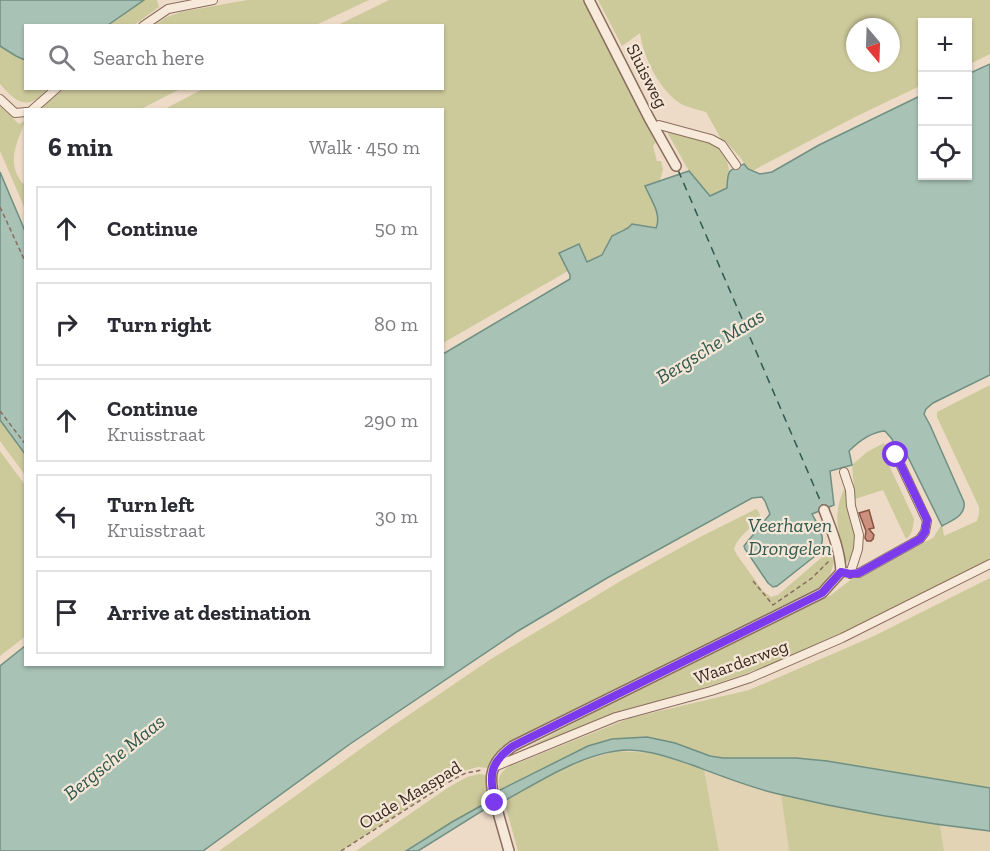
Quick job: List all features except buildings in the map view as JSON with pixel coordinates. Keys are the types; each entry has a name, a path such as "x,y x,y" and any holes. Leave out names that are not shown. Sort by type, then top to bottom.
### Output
{"street":[{"path":"146,24 168,9 213,0"},
{"name":"Sluisweg","path":"589,0 676,166"},
{"path":"34,108 55,90"},
{"path":"0,99 15,113 24,112"},
{"path":"655,128 659,125 711,139 722,145 736,165"},
{"path":"845,573 859,573 920,539 925,532 927,520 896,455"},
{"path":"509,851 491,784 494,767 503,753 822,593 845,573 858,549 859,535 844,472"},
{"path":"824,510 837,543 845,573"},
{"name":"Waarderweg","path":"494,767 616,717 750,678 842,638 990,564"}],"path":[{"path":"0,207 24,259"},
{"path":"0,411 24,442"},
{"path":"810,550 817,545"},
{"path":"813,548 818,554"},
{"path":"753,581 772,605 812,578 839,553"},
{"name":"Oude Maaspad","path":"341,851 452,780 466,773 494,767"}],"shaded area":[{"path":"144,0 157,0 159,7 135,24 111,24"},
{"path":"247,0 369,0 318,24 156,24 181,12"},
{"path":"389,0 586,0 656,142 653,146 657,161 661,161 663,169 660,181 645,187 657,213 656,229 621,230 612,236 602,255 587,262 579,244 559,253 568,271 444,342 444,108 167,108 201,90 444,90 444,24 340,24"},
{"path":"598,0 990,0 990,54 972,63 972,18 918,18 918,87 752,171 721,139 706,112 683,105 667,92 649,64 640,33 622,46"},
{"path":"0,46 24,60 24,90 47,90 31,102 21,102 0,84"},
{"path":"63,90 178,90 143,108 41,108"},
{"path":"0,106 19,124 24,122 16,145 14,160 17,175 24,184 24,207 0,151"},
{"path":"667,132 696,137 720,148 729,168 728,188 710,197 689,171"},
{"path":"990,385 990,561 868,623 762,668 624,711 512,756 621,698 831,595 853,578 933,538 942,524 944,536 977,521 979,507 937,417 937,412"},
{"path":"0,420 24,453 24,474 0,441"},
{"path":"884,443 890,457 889,465 914,519 911,532 906,539 883,490 855,499 852,465 867,452"},
{"path":"0,451 24,484 24,638 0,656"},
{"path":"845,487 855,527 854,548 846,563 837,516"},
{"path":"756,509 760,516 734,549 763,591 771,597 778,595 828,552 834,561 827,580 821,586 543,728 489,768 478,767 463,771 341,851 219,851 391,727 491,659 624,579"},
{"path":"990,578 990,788 827,761 796,758 723,758 625,739 612,739 588,746 500,790 499,777 508,767 630,718 749,690 874,636"},
{"path":"617,751 652,753 704,769 719,851 518,851 504,801 579,762"},
{"path":"704,769 781,794 789,851 719,851"},
{"path":"486,775 493,802 487,806 485,803 406,851 356,851 449,787 467,777"},
{"path":"781,794 940,825 944,851 789,851"},
{"path":"940,825 990,831 990,851 944,851"}],"water":[{"path":"0,0 144,0 109,24 24,24 24,60 0,46"},
{"path":"990,64 990,375 933,403 924,414 964,502 961,514 942,526 904,449 897,452 892,439 885,431 875,433 849,451 852,465 830,471 834,505 812,514 822,535 822,545 815,556 777,586 773,587 768,583 744,546 770,514 762,497 752,498 607,578 518,631 350,744 203,851 0,851 0,666 24,647 24,666 444,666 444,353 570,279 559,253 579,244 587,262 602,255 612,236 632,224 656,228 657,212 645,186 689,171 710,196 727,188 728,174 734,168 744,164 748,169 760,174 772,172 819,145 918,97 918,180 972,180 972,72"},
{"path":"0,172 24,229 24,453 0,420"},
{"path":"647,737 723,758 796,758 827,761 990,788 990,831 909,820 774,793 664,756 635,750 601,754 572,764 504,801 500,790 588,746 612,739"},
{"path":"486,803 487,808 418,851 406,851 452,822"}],"ferry route":[{"path":"678,170 823,507"}],"route":[{"path":"495,803 491,775 503,753 513,746 822,593 841,572 859,573 920,539 925,532 927,520 896,455"}],"water label":[{"name":"Bergsche Maas","path":"710,346"},
{"name":"Veerhaven Drongelen","path":"790,536"},
{"name":"Bergsche Maas","path":"114,757"}]}
